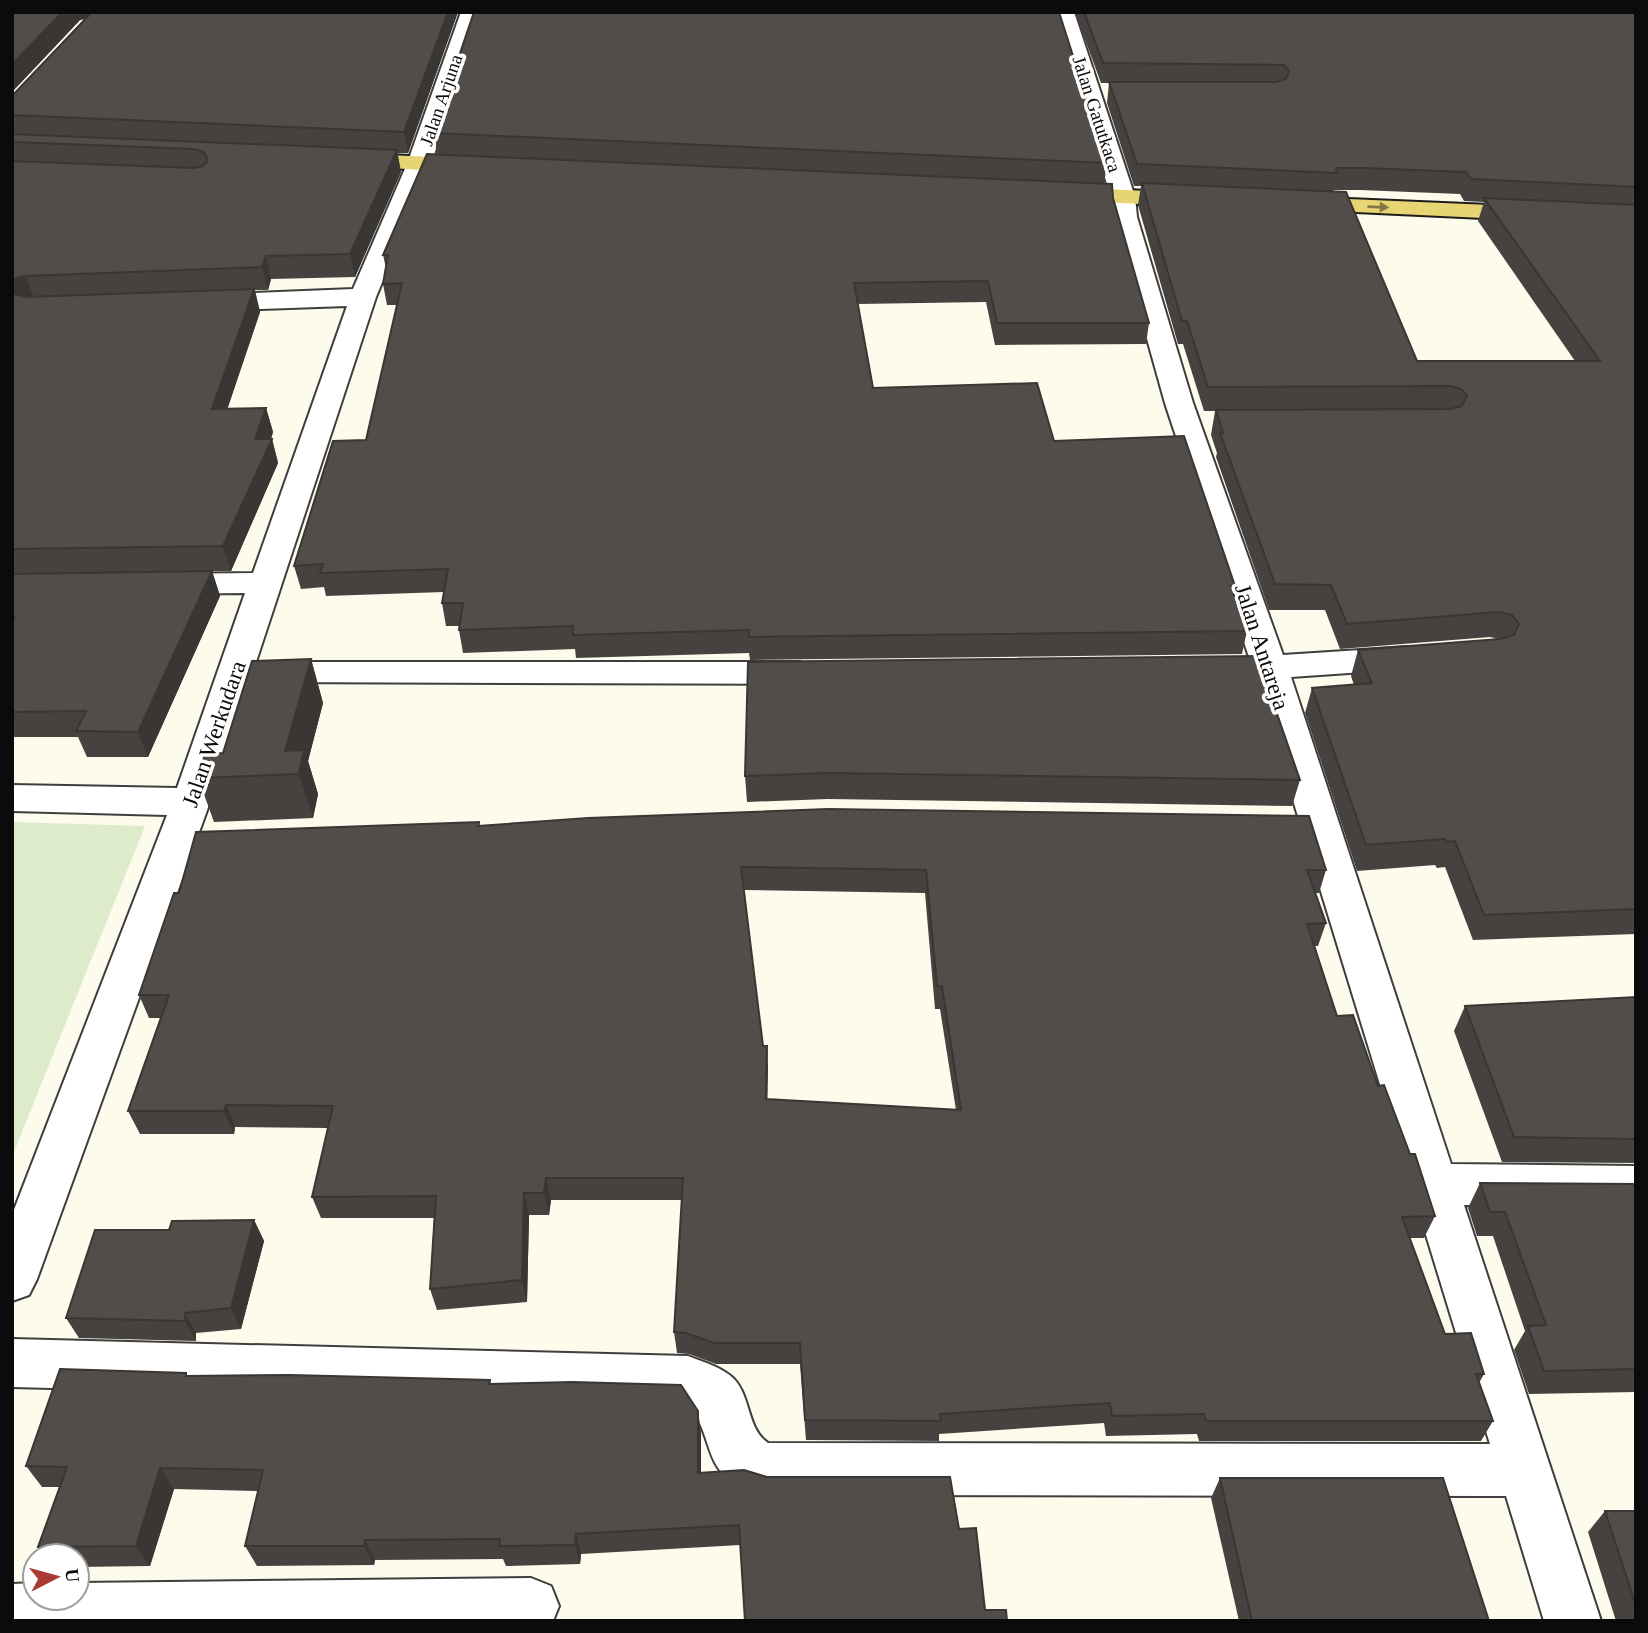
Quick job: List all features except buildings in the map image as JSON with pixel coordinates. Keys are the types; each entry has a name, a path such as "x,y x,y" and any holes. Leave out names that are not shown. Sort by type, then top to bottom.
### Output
{"main road":[{"path":"324,159 412,182 502,167"},
{"path":"1041,203 1214,211"},
{"path":"1276,203 1636,218"},
{"path":"1290,225 1636,241"}],"street":[{"name":"Jalan Arjuna","path":"412,182 471,12"},
{"name":"Jalan Gatutkaca","path":"1064,12 1124,207"},
{"path":"1090,93 1118,93"},
{"name":"Jalan Werkudara","path":"12,1279 191,802 363,297 412,182"},
{"name":"Jalan Antareja","path":"1124,207 1199,423 1318,822 1573,1621"},
{"path":"184,304 363,297"},
{"path":"132,585 265,583"},
{"path":"1214,669 1270,668 1435,656"},
{"path":"235,671 664,675 829,673"},
{"path":"12,798 191,802"},
{"path":"1278,822 1318,822"},
{"path":"177,841 219,839"},
{"path":"1434,1184 1636,1186"},
{"path":"12,1363 688,1380 705,1386 718,1398 727,1416 732,1439 744,1460 768,1469 1523,1470"},
{"path":"12,1612 531,1606"}],"green space":[{"path":"12,822 145,826 12,1157"}]}
